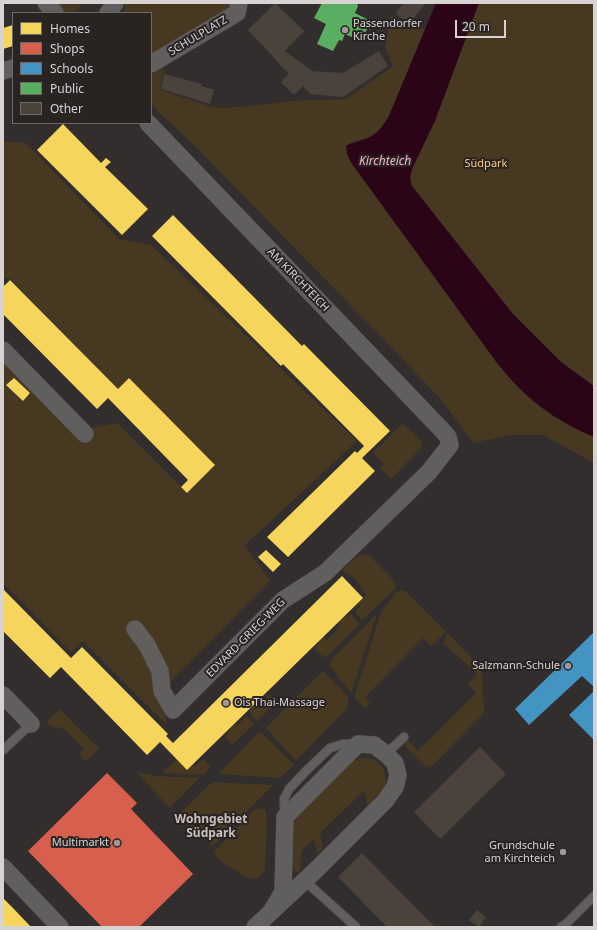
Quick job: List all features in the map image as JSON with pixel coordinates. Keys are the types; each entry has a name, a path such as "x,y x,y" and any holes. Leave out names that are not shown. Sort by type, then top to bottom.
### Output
{"street":[{"path":"46,3 54,12"},
{"path":"109,12 115,3"},
{"name":"SCHULPLATZ","path":"152,63 237,13 239,3"},
{"name":"AM KIRCHTEICH","path":"149,124 448,437"},
{"path":"3,350 86,434"},
{"name":"EDVARD-GRIEG-WEG","path":"135,629 147,645 160,671 162,691 173,710 283,600 325,573 429,472 450,445 448,437"},
{"path":"3,695 31,724"},
{"path":"255,927 305,881 385,801 396,787 398,775 395,763 374,745 358,744 285,817 282,892 270,912"},
{"path":"3,867 60,927"}],"lane":[{"path":"3,750 31,724"},
{"path":"386,754 404,737"},
{"path":"305,881 356,927"},
{"path":"561,927 566,924 594,896"}],"green space":[{"path":"46,3 83,3 77,10 71,12 54,12"},
{"path":"126,3 234,3 152,57 152,12 123,12"},
{"name":"Südpark","path":"434,3 594,3 594,463 543,435 510,435 473,443 443,402 394,350 193,144 154,108 152,103 152,74 164,64 160,90 209,106 224,108 291,101 346,99 393,66 385,47 391,15 425,29 436,5"},
{"path":"3,141 26,143 119,239 151,245 357,441 245,545 270,581 162,691 167,725 83,641 71,652 3,583 3,358 73,431 117,423 187,493 215,466 129,378 118,389 10,279 3,277"},
{"path":"402,424 405,425 423,443 421,448 391,479 380,467 384,464 373,453"},
{"path":"360,554 369,555 395,582 396,588 362,620 355,612 360,606 358,603 367,595 355,579 342,570"},
{"path":"404,590 446,632 431,646 423,638 365,697 370,702 365,708 355,698 355,695 381,612 396,592"},
{"path":"351,614 359,624 325,658 315,649 318,643 324,637 327,640 339,627 339,621 345,615 348,617"},
{"path":"377,614 351,693 329,665 331,660"},
{"path":"448,633 477,664 482,672 484,713 431,767 424,765 405,746 407,740 418,751 476,693 468,684 477,674 443,643"},
{"path":"323,671 348,697 348,707 296,761 266,728"},
{"path":"269,694 275,703 257,722 250,713 251,709 257,702 261,703"},
{"path":"60,709 99,749 86,761 79,754 84,749 61,726 56,730 46,722"},
{"path":"246,716 254,724 232,745 225,738 235,724 238,725"},
{"path":"260,731 294,765 280,778 218,774"},
{"path":"359,758 372,759 380,765 385,774 386,786 367,806 365,790 320,833 323,849 318,854 314,839 302,850 300,871 296,872 292,868 294,823 299,813 349,764"},
{"path":"177,759 187,770 193,764 195,766 203,759 211,767 204,775 162,773"},
{"path":"136,772 156,776 199,778 170,808"},
{"path":"212,782 273,785 213,846 178,815"},
{"path":"262,808 265,809 267,819 265,869 259,878 249,879 218,859 214,852 254,810"}],"water":[{"name":"Kirchteich","path":"436,3 479,3 435,121 412,169 410,178 412,186 513,314 561,362 594,386 594,437 552,415 529,397 508,376 352,164 347,154 346,146 373,135 380,129 388,118"}],"building: Homes":[{"path":"12,25 12,46 3,49 3,28"},
{"path":"63,124 101,163 106,158 111,162 105,167 148,209 122,235 37,150"},
{"path":"173,215 302,346 304,344 390,431 362,458 375,471 288,557 267,537 355,451 357,453 364,446 283,364 281,366 152,236"},
{"path":"10,280 118,389 129,378 215,465 187,493 181,487 188,480 108,398 97,409 3,314 3,287"},
{"path":"14,378 30,393 23,401 6,385"},
{"path":"266,550 281,564 273,572 258,557"},
{"path":"342,576 363,598 187,770 160,742 147,755 61,667 50,678 3,631 3,589 71,658 82,647 168,734 166,736 173,743"},
{"path":"3,898 12,907 31,927 3,927"}],"building: Shops":[{"path":"107,773 137,803 131,809 193,874 139,927 102,927 28,851"}],"building: Schools":[{"path":"594,632 594,687 582,676 529,725 515,709"},
{"path":"594,691 594,740 569,715"}],"building: Public":[{"name":"Passendorfer Kirche","path":"322,3 357,3 358,6 355,13 371,21 361,41 345,34 342,41 339,40 333,51 317,44 326,24 314,18"}],"building: Other":[{"path":"275,3 304,31 285,51 312,71 343,73 379,51 388,66 343,97 310,94 303,86 294,95 281,82 289,74 248,30"},
{"path":"403,3 425,4 409,24 396,14"},
{"path":"164,74 202,84 201,86 214,90 210,104 161,89"},
{"path":"480,747 506,774 440,839 414,812"},
{"path":"362,853 435,927 387,927 338,877"},
{"path":"477,910 486,917 479,927 469,920"}],"place":[{"name":"Passendorfer Kirche","path":"345,30"},
{"name":"Salzmann-Schule","path":"568,666"},
{"name":"Ois Thai-Massage","path":"226,703"},
{"name":"Multimarkt","path":"117,843"},
{"name":"Grundschule am Kirchteich","path":"563,852"}],"district":[{"name":"Wohngebiet Südpark","path":"211,827"}]}
